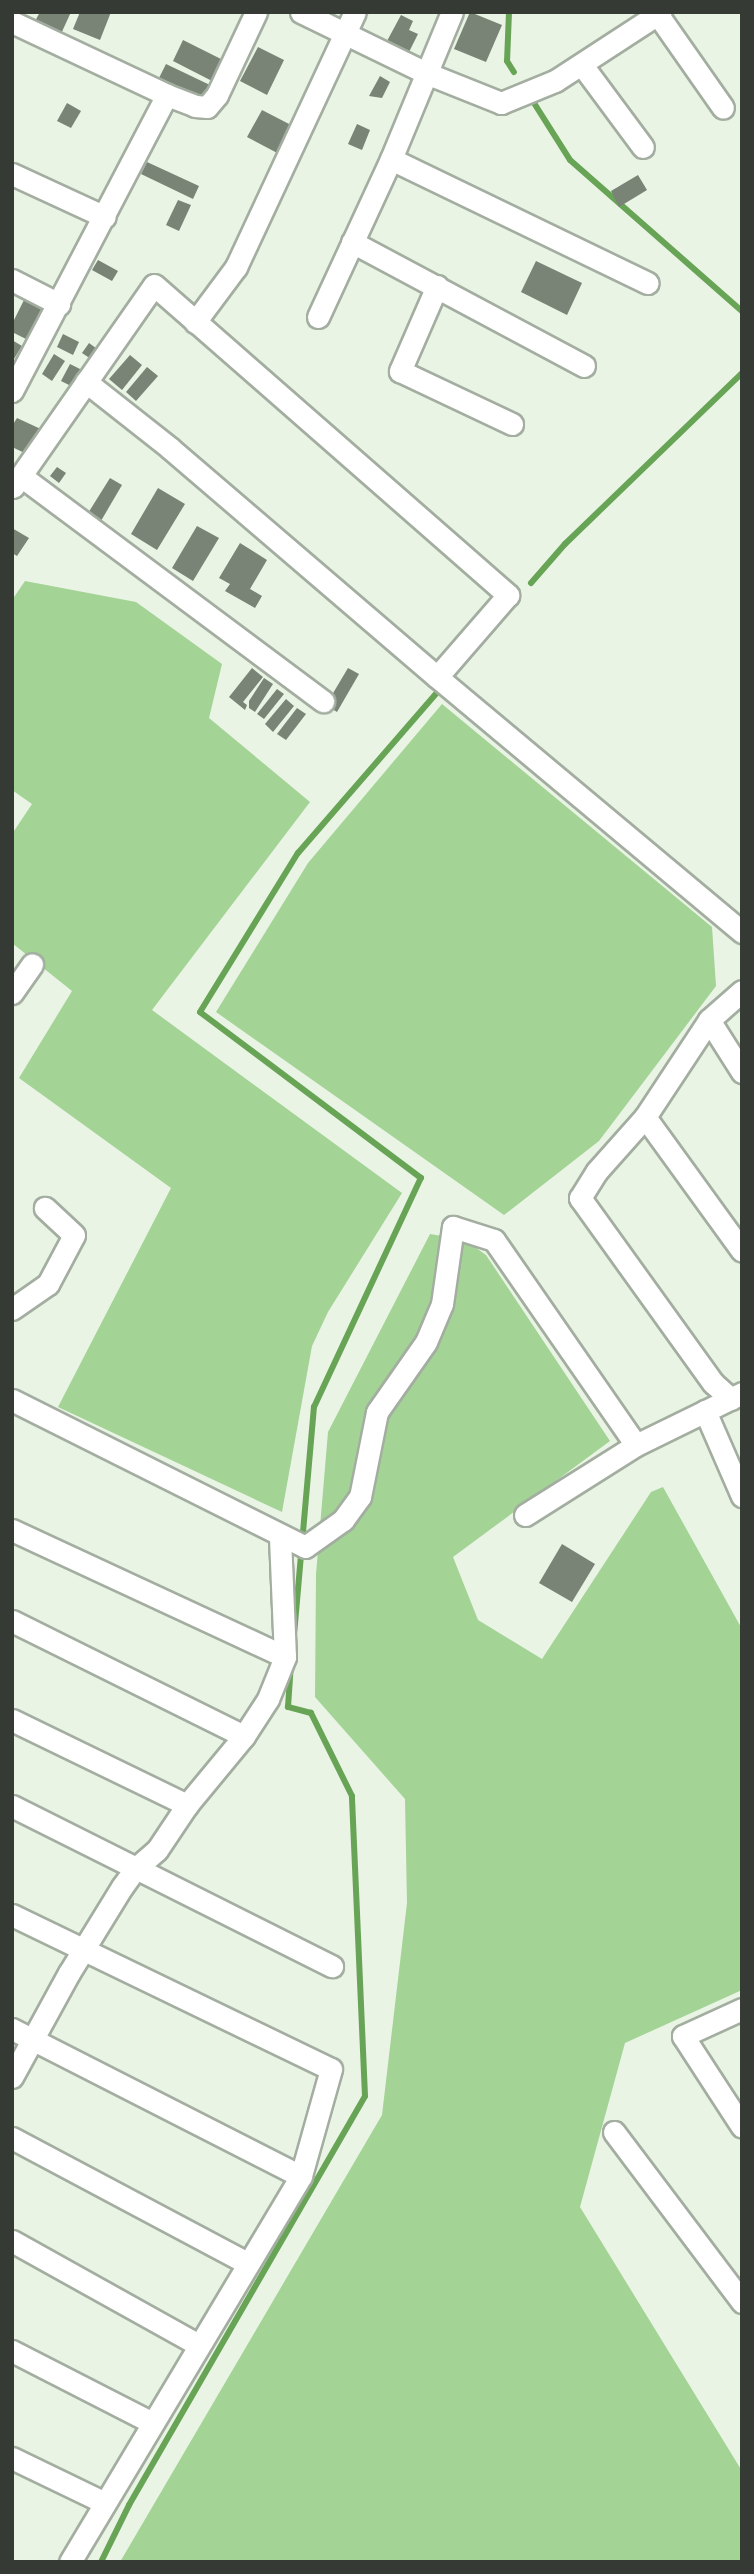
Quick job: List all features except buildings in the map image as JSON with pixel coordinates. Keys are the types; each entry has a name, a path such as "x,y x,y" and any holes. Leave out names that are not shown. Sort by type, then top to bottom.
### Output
{"street":[{"path":"12,22 167,95 195,106 207,107 216,95 256,12"},
{"path":"301,12 350,22 426,73 501,103 555,81 660,13 723,108"},
{"path":"318,317 391,159 452,12"},
{"path":"195,322 236,267 350,22"},
{"path":"582,65 643,147"},
{"path":"14,383 59,304 167,95"},
{"path":"391,159 648,283"},
{"path":"12,174 104,217"},
{"path":"352,242 584,366"},
{"path":"12,280 59,304"},
{"path":"323,701 15,484 154,285 508,595 437,677"},
{"path":"437,286 400,371 512,425"},
{"path":"86,382 170,448 437,677 742,932"},
{"path":"12,993 32,964"},
{"path":"736,1396 713,1383 580,1198 597,1171 645,1117 709,1020 742,991"},
{"path":"709,1020 742,1072"},
{"path":"645,1117 742,1251"},
{"path":"12,1309 48,1284 74,1235 44,1208"},
{"path":"293,1542 343,1520 360,1497 377,1412 426,1342 442,1304 453,1227 494,1240 636,1445"},
{"path":"525,1515 636,1445 736,1396"},
{"path":"12,1400 293,1542"},
{"path":"705,1411 742,1496"},
{"path":"12,1530 285,1657"},
{"path":"12,2077 83,1950 135,1869 157,1850 187,1805 244,1737 268,1699 285,1657 293,1542"},
{"path":"12,1620 244,1737"},
{"path":"12,1720 187,1805"},
{"path":"12,1806 332,1966"},
{"path":"12,1915 331,2069 301,2176 70,2562"},
{"path":"742,2009 683,2036 742,2127"},
{"path":"12,2029 301,2176"},
{"path":"614,2132 742,2302"},
{"path":"12,2138 247,2263"},
{"path":"12,2241 199,2345"},
{"path":"12,2350 153,2423"},
{"path":"12,2458 105,2504"}],"green space":[{"path":"25,581 136,602 222,664 209,718 310,802 152,1010 402,1193 328,1312 312,1346 282,1512 58,1407 171,1188 19,1078 72,991 12,943 12,834 32,804 12,790 12,600"},
{"path":"442,704 712,927 716,986 599,1141 504,1215 216,1012 308,863"},
{"path":"430,1234 465,1240 486,1255 610,1441 453,1557 478,1620 542,1659 651,1492 663,1487 742,1629 742,1990 625,2043 580,2207 742,2471 742,2562 120,2562 382,2115 407,1903 405,1799 315,1697 316,1574 328,1432"}],"waterway":[{"path":"509,12 507,61 514,72"},
{"path":"534,103 570,160 742,311"},
{"path":"531,583 565,544 742,373"},
{"path":"294,1635 314,1407 421,1178 200,1012 298,853 441,688"},
{"path":"101,2562 129,2505 365,2096 352,1796 311,1713 288,1707 291,1663"}]}
